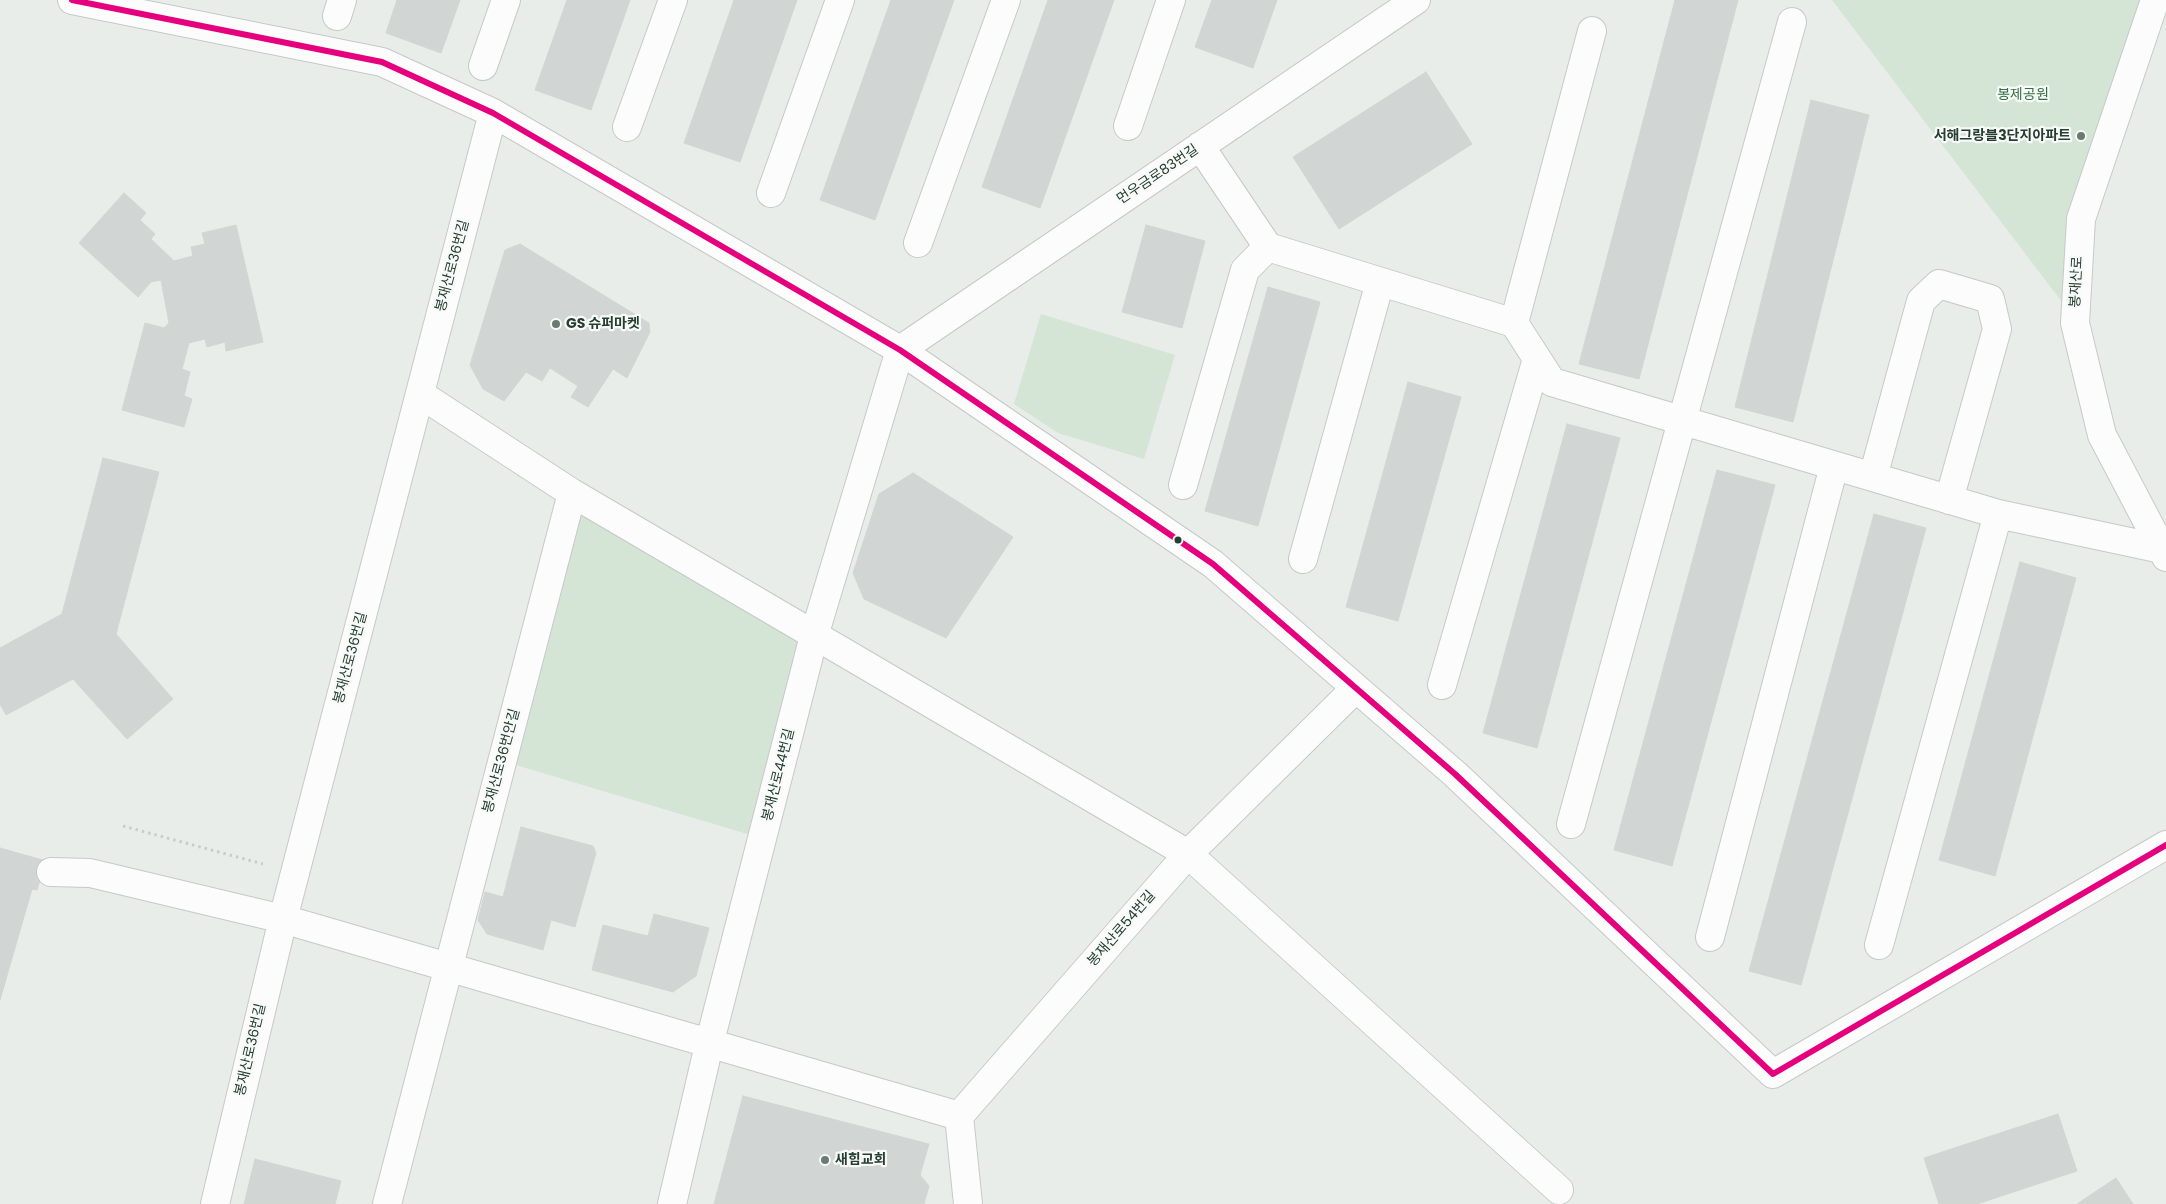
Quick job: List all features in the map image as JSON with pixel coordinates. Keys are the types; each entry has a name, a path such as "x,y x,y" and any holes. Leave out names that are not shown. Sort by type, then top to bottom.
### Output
{"street":[{"path":"72,0 382,62 493,113 900,350 1213,564 1455,774 1773,1074 2166,845"},
{"path":"483,66 506,0"},
{"path":"627,127 673,0"},
{"path":"771,193 840,0"},
{"path":"918,243 1006,0"},
{"path":"1128,126 1171,0"},
{"name":"먼우금로83번길","path":"900,350 1416,0"},
{"name":"봉재산로","path":"2155,0 2081,219 2075,323 2102,435 2164,553"},
{"path":"1571,824 1792,22"},
{"path":"1514,323 1592,31"},
{"name":"봉재산로36번길","path":"215,1204 283,919 493,113"},
{"path":"1200,146 1268,248 1514,323 1552,382 1998,514 2164,553"},
{"path":"1183,485 1245,270 1268,248"},
{"path":"1303,559 1380,282"},
{"path":"1873,478 1921,301 1938,284 1990,299 1997,329 1949,500"},
{"name":"봉재산로44번길","path":"672,1204 710,1045 814,636 900,350"},
{"path":"1442,685 1537,359"},
{"path":"420,394 572,493 1188,854 1559,1190"},
{"path":"1710,937 1834,466"},
{"name":"봉재산로36번안길","path":"387,1204 572,493"},
{"path":"1879,945 1998,514"},
{"name":"봉재산로54번길","path":"959,1116 1188,854 1356,688"},
{"path":"51,872 90,873 283,919 710,1045 959,1116 968,1204"}],"path":[{"path":"124,826 295,873"}],"green space":[{"name":"봉제공원","path":"1832,0 2155,0 2081,219 2075,319"},
{"path":"1041,314 1175,355 1144,459 1058,433 1014,404"},
{"path":"580,511 804,637 754,836 509,763"}],"building":[{"path":"397,0 460,0 441,53 386,33"},
{"path":"567,0 630,0 591,110 535,90"},
{"path":"734,0 797,0 740,162 684,143"},
{"path":"891,0 954,0 875,220 820,200"},
{"path":"1048,0 1114,0 1040,208 982,187"},
{"path":"1212,0 1277,0 1253,68 1195,47"},
{"path":"1675,0 1738,0 1639,379 1579,364"},
{"path":"1426,72 1472,144 1339,229 1293,157"},
{"path":"1811,100 1869,115 1793,422 1735,407"},
{"path":"124,193 146,213 140,220 155,234 151,239 174,261 193,256 191,247 205,244 202,233 236,225 263,342 226,351 225,342 207,347 205,339 189,343 182,369 190,372 184,396 192,399 184,427 122,410 145,323 164,328 169,323 161,280 151,282 138,297 79,243"},
{"path":"1146,225 1205,241 1182,328 1122,312"},
{"path":"520,244 649,323 650,332 627,378 613,369 588,407 571,397 578,386 550,368 542,381 526,372 504,401 483,389 470,365 505,250"},
{"path":"1268,287 1320,302 1258,526 1205,511"},
{"path":"1408,382 1461,397 1398,621 1346,607"},
{"path":"1567,424 1620,438 1537,748 1483,733"},
{"path":"103,458 159,472 116,634 173,699 127,739 73,679 6,715 0,704 0,648 62,614"},
{"path":"1717,470 1775,485 1672,866 1614,850"},
{"path":"913,473 1013,537 946,638 864,599 853,573 879,494"},
{"path":"1874,514 1926,528 1801,985 1749,971"},
{"path":"2020,562 2076,578 1995,876 1939,860"},
{"path":"521,827 593,846 596,853 575,927 551,920 543,950 487,934 478,920 485,892 503,897"},
{"path":"0,848 46,861 37,890 32,889 0,1000"},
{"path":"654,914 709,928 696,976 673,992 592,970 603,925 648,936"},
{"name":"새힘교회","path":"743,1096 929,1144 920,1175 929,1186 924,1204 714,1204"},
{"path":"2058,1114 2077,1171 1977,1204 1939,1204 1924,1158"},
{"path":"255,1159 341,1181 335,1204 244,1204"},
{"path":"2116,1178 2133,1204 2077,1204"}],"transit line":[{"path":"72,0 382,62 493,113 900,350 1213,564 1455,774 1773,1074 2166,845"}],"place":[{"name":"서해그랑블3단지아파트","path":"2081,136"},
{"name":"GS 슈퍼마켓","path":"556,324"},
{"name":"새힘교회","path":"825,1160"}]}
